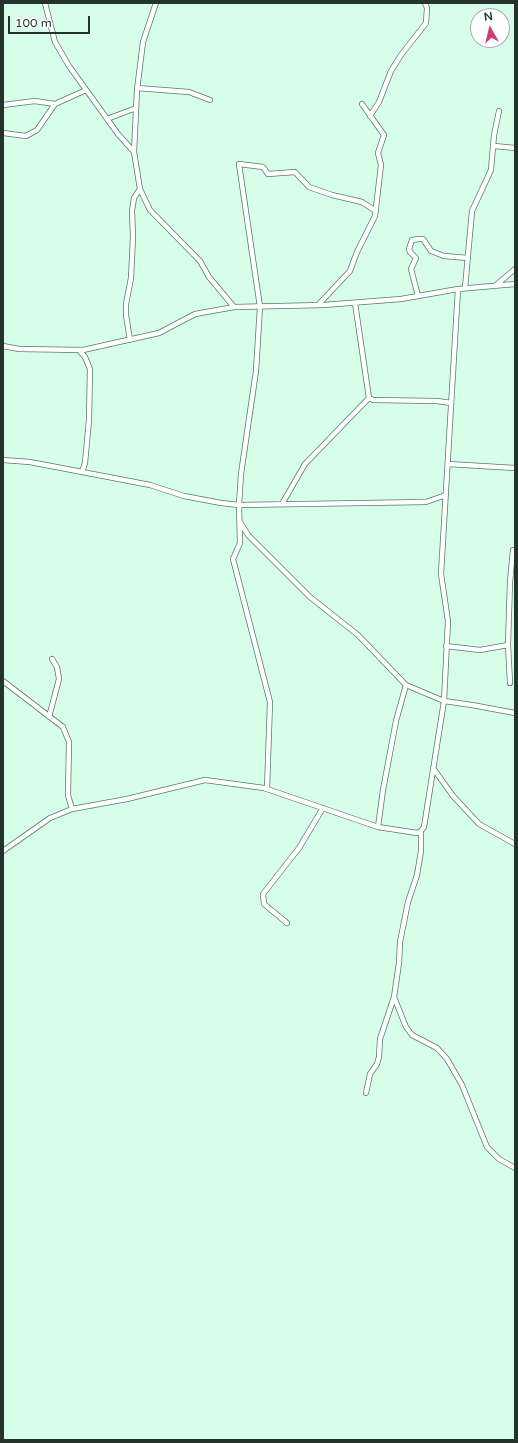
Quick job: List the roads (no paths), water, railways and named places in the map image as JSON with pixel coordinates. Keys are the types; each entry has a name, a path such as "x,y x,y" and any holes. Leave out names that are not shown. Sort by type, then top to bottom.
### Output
{"street":[{"path":"45,3 55,42 68,66 107,119 134,152"},
{"path":"156,3 144,42 137,88 134,152 140,188 150,210 200,261 209,277 234,307"},
{"path":"370,116 379,102 391,71 401,55 426,23 427,8 425,3"},
{"path":"137,88 189,92 210,100"},
{"path":"3,133 26,136 37,130 55,104 86,90"},
{"path":"3,105 35,101 55,104"},
{"path":"318,305 350,271 356,252 376,216 381,165 378,153 384,135 362,104"},
{"path":"107,119 136,108"},
{"path":"465,288 472,211 491,170 499,111"},
{"path":"494,146 515,148"},
{"path":"266,789 270,702 233,560 240,543 239,505 241,474 256,371 260,307 239,164 263,167 268,174 295,172 309,187 332,195 362,202 376,211"},
{"path":"130,340 126,315 126,304 131,278 133,237 132,211 134,198 140,188"},
{"path":"418,296 411,268 416,258 409,249 412,240 423,239 431,251 444,256 468,258"},
{"path":"495,286 515,269"},
{"path":"3,346 19,349 79,350 159,334 195,314 234,307 355,303 401,299 465,288 515,284"},
{"path":"366,1093 370,1074 377,1064 380,1039 394,997 399,963 400,942 408,902 417,875 421,851 421,831 424,827 444,701 448,621 441,574 458,289"},
{"path":"355,303 369,398"},
{"path":"79,350 85,357 90,370 89,420 85,463 82,472"},
{"path":"369,398 373,400 451,402"},
{"path":"282,504 305,464 369,398"},
{"path":"3,460 30,462 150,485 184,496 239,505 426,502 446,495"},
{"path":"448,464 515,468"},
{"path":"239,520 248,535 310,597 358,635 406,685 444,701 515,713"},
{"path":"510,683 508,645 510,582 513,550"},
{"path":"446,646 480,650 508,645"},
{"path":"50,717 59,679 57,667 52,660"},
{"path":"3,680 63,727 69,742 68,795 72,809"},
{"path":"378,827 383,790 396,720 406,685"},
{"path":"433,768 453,796 479,824 515,844"},
{"path":"3,851 50,818 72,809 127,799 205,780 266,789 378,827 417,833 421,831"},
{"path":"287,923 264,904 263,894 299,848 323,808"},
{"path":"394,997 406,1027 412,1035 437,1048 447,1059 462,1085 487,1147 499,1159 515,1168"}]}
